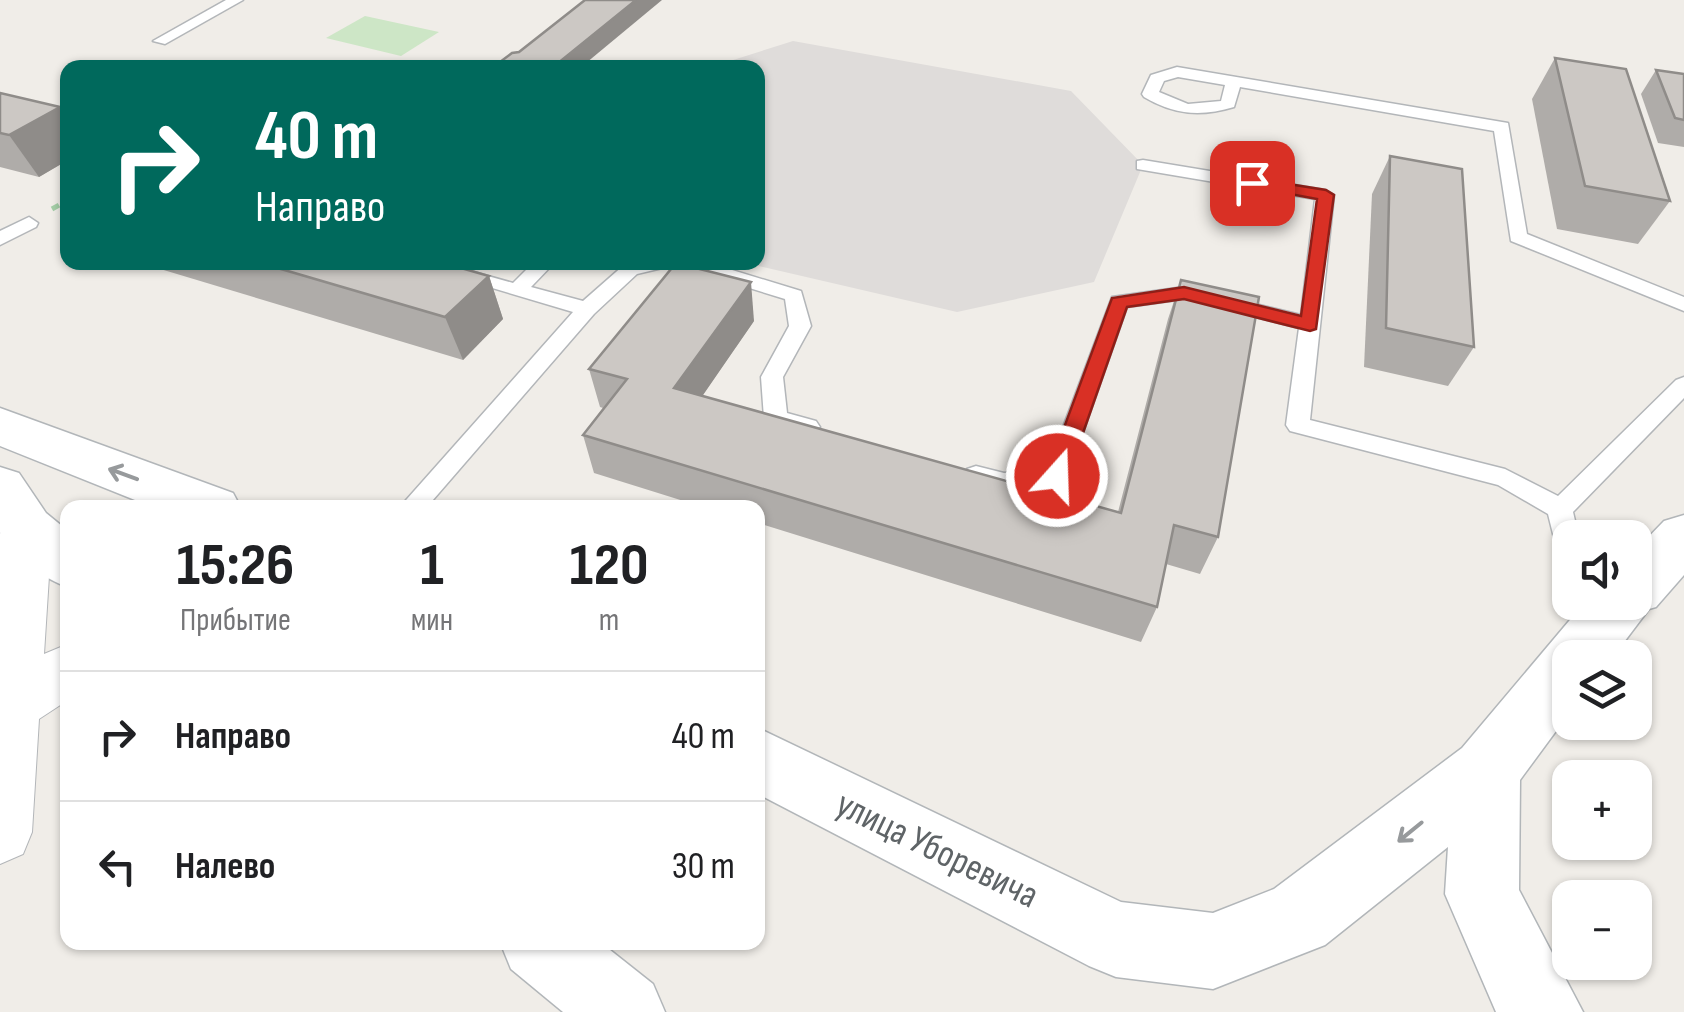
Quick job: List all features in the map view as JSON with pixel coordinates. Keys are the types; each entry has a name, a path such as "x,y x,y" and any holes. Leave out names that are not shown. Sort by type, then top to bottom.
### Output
{"main road":[{"path":"0,426 193,500"},
{"path":"1652,572 1684,537"},
{"path":"1543,1012 1528,994 1482,894 1486,771 1587,633"},
{"name":"улица Уборевича","path":"765,764 1116,939 1213,950 1298,918 1486,771"},
{"path":"548,950 626,1012"}],"street":[{"path":"0,832 31,527"},
{"path":"10,706 60,674"}],"lane":[{"path":"160,41 236,0"},
{"path":"1234,82 1228,104 1206,112 1167,105 1150,94 1156,78 1177,72 1502,128 1518,237 1684,305"},
{"path":"1143,165 1326,195 1298,425 1505,478 1560,509 1562,520"},
{"path":"0,238 29,223"},
{"path":"443,270 587,309"},
{"path":"517,290 538,270"},
{"path":"418,500 587,309 629,270"},
{"path":"710,270 794,295 800,326 772,377 776,418 833,434"},
{"path":"947,466 1004,482 1057,476 1119,302 1184,293 1310,324"},
{"path":"1560,509 1684,385"}],"shaded area":[{"path":"793,41 1071,91 1143,165 1094,282 957,312 765,267 765,60 733,60"}],"green space":[{"path":"365,16 439,32 401,56 326,38"}],"building":[{"path":"585,0 636,0 562,60 503,60 519,52"},
{"path":"1555,58 1626,69 1670,201 1585,186"},
{"path":"1656,70 1684,74 1684,120 1675,118"},
{"path":"0,93 60,107 9,135 0,133"},
{"path":"1390,156 1462,169 1474,347 1386,328"},
{"path":"284,270 468,270 489,276 445,317"},
{"path":"670,270 704,270 751,282 674,388 1121,513 1181,280 1259,297 1218,537 1174,525 1157,607 583,435 627,379 589,369"}],"route":[{"path":"1057,476 1119,302 1184,293 1310,324 1326,195 1252,183"}]}
